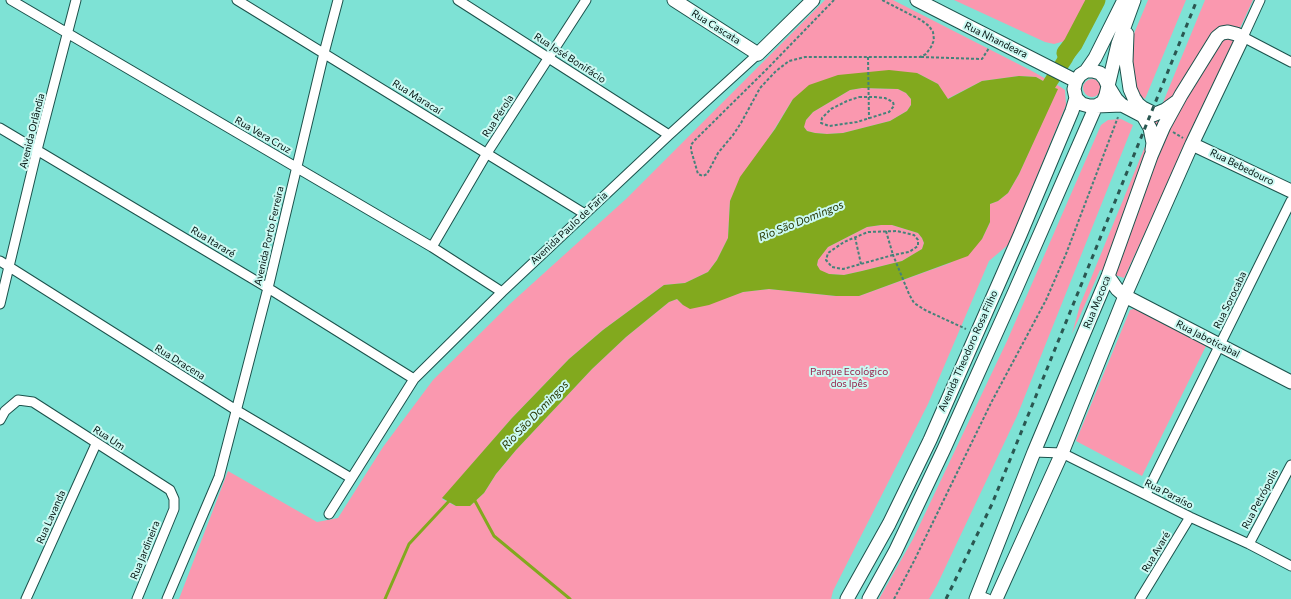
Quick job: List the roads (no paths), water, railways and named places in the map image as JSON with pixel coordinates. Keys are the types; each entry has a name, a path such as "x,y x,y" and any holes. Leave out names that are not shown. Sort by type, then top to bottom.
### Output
{"main road":[{"name":"Rua Cascata","path":"674,0 758,54"},
{"name":"Avenida Paulo de Faria","path":"758,54 813,0"},
{"name":"Rua Nhandeara","path":"921,1 1071,78"},
{"path":"1130,1 1086,71 1071,78 1076,98 1082,104 1089,106 1120,110 1143,116 1157,114 1173,104 1181,94"},
{"path":"1096,106 1103,102 1106,95 1130,1"},
{"path":"1130,1 1126,42 1126,62 1130,89 1138,104 1149,112 1157,114"},
{"name":"Rua Mococa","path":"981,598 1034,452 1108,276 1164,126 1181,94 1218,37 1222,33 1228,32 1243,37"},
{"path":"996,599 1062,453 1125,296 1192,144 1243,37"},
{"path":"1086,71 1100,73 1116,99 1120,110"},
{"name":"Avenida Theodoro Rosa Filho","path":"848,599 889,524 930,440 1072,111 1076,98"},
{"name":"Avenida Theodoro Rosa Filho","path":"869,599 895,552 944,450 1096,106"},
{"path":"1143,116 1150,128 1153,143 1152,156"},
{"name":"Rua Bebedouro","path":"1192,144 1291,191"},
{"path":"1108,276 1117,289 1125,296"},
{"path":"998,283 1015,291"},
{"name":"Rua Jaboticabal","path":"1125,296 1291,382"},
{"path":"976,334 993,339"}],"street":[{"name":"Rua Vera Cruz","path":"11,0 432,247 502,292"},
{"name":"Avenida Orlândia","path":"0,304 37,150 76,0"},
{"name":"Rua Maracaí","path":"237,0 585,214"},
{"name":"Avenida Porto Ferreira","path":"167,599 219,477 268,288 296,167 338,0"},
{"name":"Rua José Bonifácio","path":"458,0 669,135"},
{"name":"Rua Pérola","path":"432,247 487,153 586,0"},
{"path":"1260,0 1243,37 1291,62"},
{"name":"Avenida Paulo de Faria","path":"329,514 414,379 502,292 669,135 758,54"},
{"name":"Rua Itararé","path":"0,128 268,288 414,379"},
{"name":"Rua Sorocaba","path":"1146,494 1291,201"},
{"name":"Rua Dracena","path":"0,261 236,410 351,478"},
{"name":"Rua Um","path":"0,420 5,411 18,400 33,402 96,444 170,490 174,499 174,509"},
{"name":"Rua Lavanda","path":"26,599 96,444"},
{"name":"Rua Paraíso","path":"1034,452 1062,453 1291,566"},
{"name":"Rua Petrópolis","path":"1249,544 1291,465"},
{"name":"Rua Jardineira","path":"137,599 174,509"},
{"name":"Rua Avaré","path":"1140,599 1190,517"}],"water":[{"path":"1090,0 1103,0 1072,62 1055,88 1058,89 1019,174 1008,193 998,201 990,204 990,222 982,239 968,256 859,296 836,296 769,289 743,292 709,305 690,309 677,299 669,302 626,337 592,369 516,450 496,474 484,493 470,506 456,506 442,498 512,418 569,359 603,330 664,285 685,283 708,272 717,260 728,238 730,201 740,177 775,129 793,99 809,85 838,75 889,70 917,73 938,84 948,99 982,81 1019,76 1036,77 1043,81 1059,55 1081,30","holes":["862,88 898,89 906,93 911,99 911,105 907,111 890,121 843,133 815,133 807,131 804,127 806,120 813,112 850,90","892,225 918,233 924,243 922,249 902,261 844,275 829,274 820,270 817,265 818,260 828,247 867,227"]}],"waterway":[{"name":"Rio São Domingos","path":"1066,53 1073,44 1096,0"},
{"path":"474,499 494,536 570,599"},
{"path":"385,599 409,544 450,500"}],"railway":[{"path":"946,599 992,504 1197,0"}],"park label":[{"name":"Parque Ecológico dos Ipês","path":"849,378"}]}
